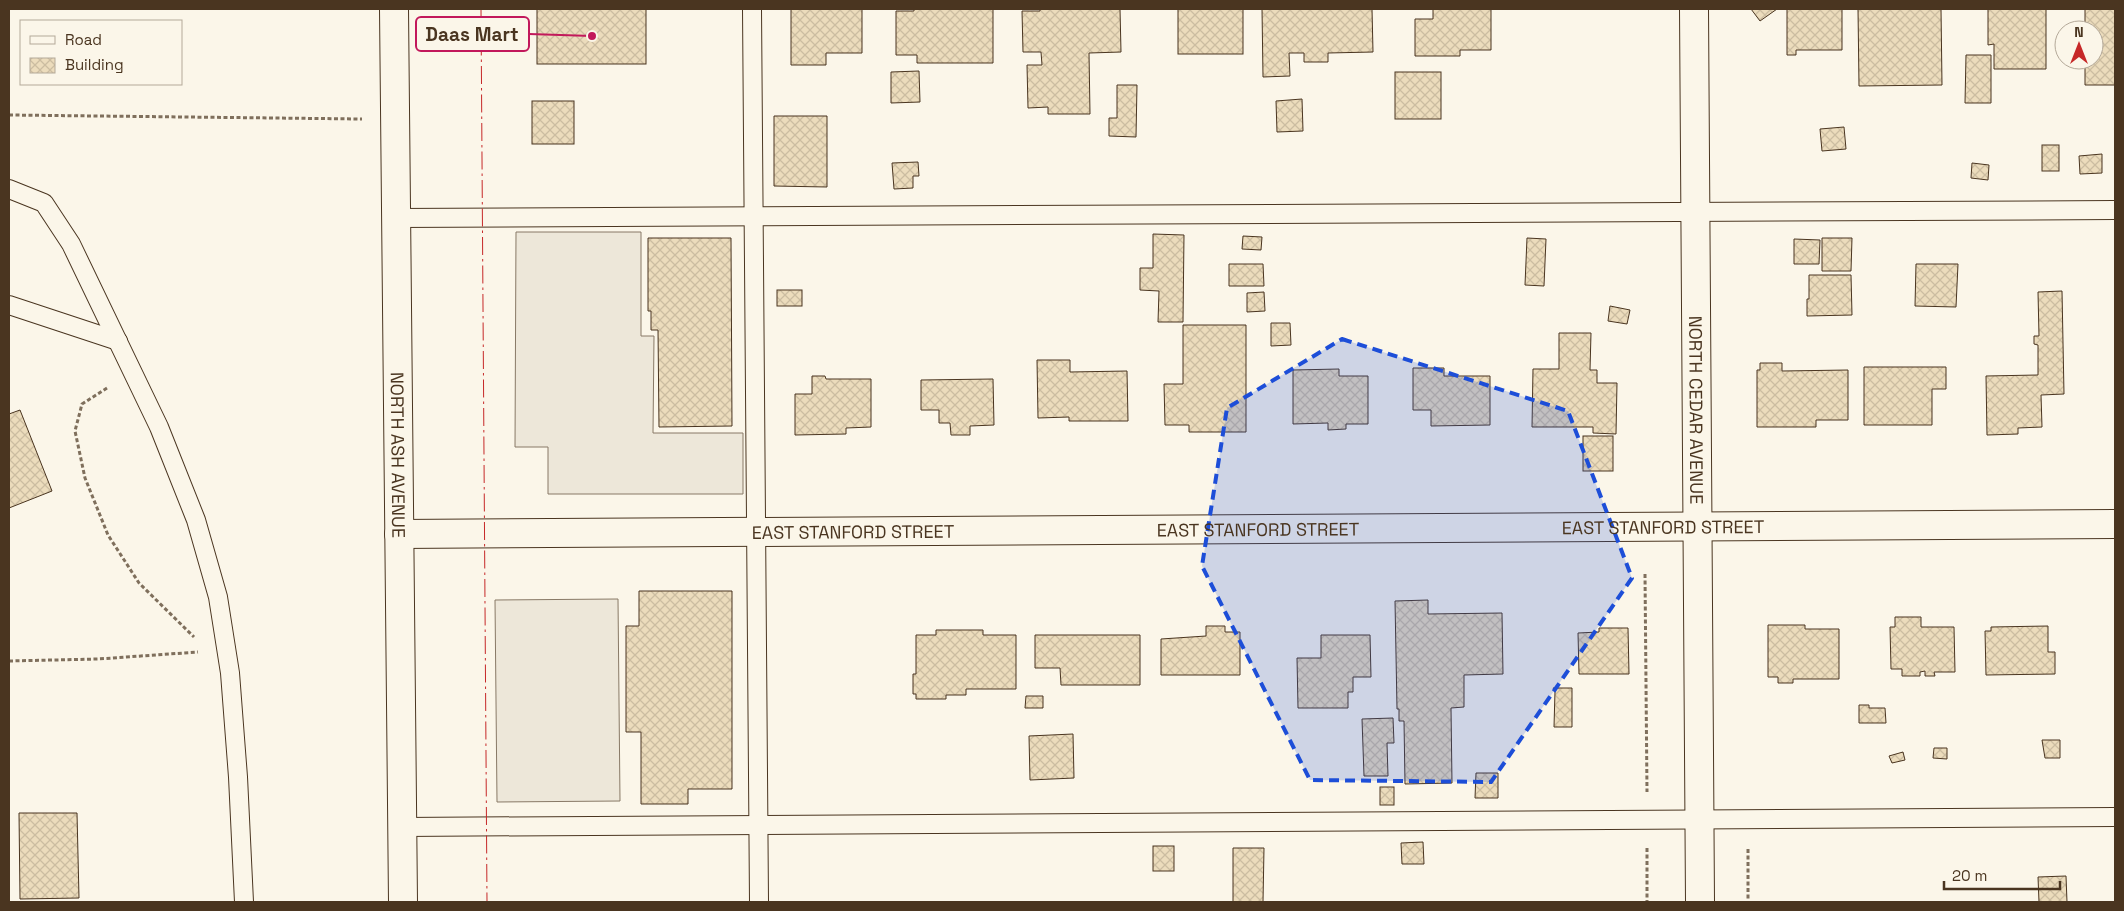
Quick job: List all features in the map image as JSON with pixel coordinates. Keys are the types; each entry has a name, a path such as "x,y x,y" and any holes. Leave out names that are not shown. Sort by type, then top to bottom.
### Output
{"street":[{"name":"NORTH ASH AVENUE","path":"394,9 403,902"},
{"name":"NORTH CEDAR AVENUE","path":"1694,9 1700,902"},
{"name":"EAST STANFORD STREET","path":"399,534 2115,524"}],"lane":[{"path":"752,9 759,902"},
{"path":"9,189 44,203 71,244 160,427 196,520 218,597 230,673 238,777 244,902"},
{"path":"396,218 2115,210"},
{"path":"9,305 118,341"},
{"path":"402,828 758,824 2115,817"}],"path":[{"path":"9,115 395,119"},
{"path":"118,341 118,375 110,386 82,404 75,431 85,478 108,535 139,583 230,673"},
{"path":"1645,574 1647,902"},
{"path":"9,660 98,659 209,651"},
{"path":"1748,818 1748,902"}],"highlighted area":[{"path":"1342,339 1568,411 1632,578 1491,782 1310,780 1202,566 1227,408"}],"shaded area":[{"path":"516,232 641,232 641,336 654,336 653,433 743,433 743,494 548,494 548,447 515,447"},
{"path":"618,599 620,801 497,802 495,600"}],"building":[{"path":"537,9 646,9 646,64 537,64"},
{"path":"791,9 862,9 862,53 826,53 826,65 791,65"},
{"path":"914,9 993,9 993,63 917,63 917,55 896,55 896,11 914,11"},
{"path":"1040,9 1120,9 1121,52 1089,53 1090,114 1048,114 1048,107 1028,108 1027,65 1042,65 1041,52 1023,52 1022,11 1040,11"},
{"path":"1178,9 1243,9 1243,54 1178,54"},
{"path":"1262,9 1372,9 1373,52 1328,53 1328,62 1304,62 1304,53 1289,53 1290,76 1263,77"},
{"path":"1433,9 1491,9 1491,50 1460,50 1460,56 1415,56 1415,19 1433,19"},
{"path":"1751,9 1777,9 1760,21"},
{"path":"1787,9 1842,9 1842,50 1796,50 1796,55 1787,55"},
{"path":"1858,9 1941,9 1942,85 1859,86"},
{"path":"1988,9 2046,9 2046,69 1994,69 1994,44 1988,45"},
{"path":"2085,9 2115,9 2115,85 2085,85 2085,70 2104,70 2104,20 2085,20"},
{"path":"1966,55 1991,55 1991,103 1965,103"},
{"path":"919,71 920,102 891,103 891,72"},
{"path":"1395,72 1441,72 1441,119 1395,119"},
{"path":"1117,85 1137,85 1136,137 1109,136 1109,118 1117,118"},
{"path":"1302,99 1303,131 1277,132 1276,101"},
{"path":"532,101 574,101 574,144 532,144"},
{"path":"774,116 827,116 827,187 774,186"},
{"path":"1844,127 1846,149 1822,151 1820,129"},
{"path":"2042,145 2059,145 2059,171 2042,171"},
{"path":"2102,154 2102,173 2080,174 2079,156"},
{"path":"918,162 919,176 913,176 913,188 894,189 892,163"},
{"path":"1972,163 1989,165 1988,180 1971,178"},
{"path":"1153,234 1184,235 1183,322 1158,322 1159,291 1140,290 1140,268 1153,268"},
{"path":"1243,236 1262,237 1261,250 1242,249"},
{"path":"648,238 731,238 732,426 659,427 658,330 651,330 651,311 648,311"},
{"path":"1527,238 1546,239 1544,286 1525,285"},
{"path":"1822,238 1852,238 1851,271 1822,271"},
{"path":"1794,239 1820,240 1819,264 1794,264"},
{"path":"1229,264 1263,264 1264,286 1229,286"},
{"path":"1916,264 1958,264 1956,307 1915,306"},
{"path":"1809,275 1851,275 1852,315 1807,316"},
{"path":"777,290 802,290 802,306 777,306"},
{"path":"2062,291 2064,394 2041,395 2042,427 2018,428 2018,434 1987,435 1986,376 2038,375 2038,345 2034,344 2034,336 2039,336 2038,292"},
{"path":"1264,292 1265,311 1247,312 1247,293"},
{"path":"1610,306 1630,310 1627,324 1608,321"},
{"path":"1271,323 1290,323 1291,345 1271,346"},
{"path":"1183,325 1246,325 1246,432 1189,432 1189,425 1165,425 1164,384 1183,384"},
{"path":"1559,333 1591,333 1590,370 1597,370 1597,383 1617,383 1616,434 1593,433 1593,427 1532,427 1533,369 1559,369"},
{"path":"1037,360 1070,360 1070,372 1127,371 1128,421 1069,421 1069,417 1038,418"},
{"path":"1760,363 1782,363 1782,371 1848,370 1848,420 1816,420 1816,427 1757,427 1757,370 1760,370"},
{"path":"1864,367 1946,367 1946,389 1932,389 1932,425 1864,425"},
{"path":"1413,368 1444,368 1444,376 1490,376 1490,425 1431,426 1431,410 1413,410"},
{"path":"1339,369 1339,376 1368,376 1368,424 1346,424 1346,429 1328,430 1328,423 1293,424 1293,370"},
{"path":"812,376 825,376 826,379 871,379 871,427 846,428 846,434 795,435 795,394 812,394"},
{"path":"993,379 994,425 970,426 970,435 951,435 950,423 939,423 939,410 921,410 921,380"},
{"path":"20,410 52,491 9,508 9,414"},
{"path":"1583,436 1613,436 1613,471 1583,471"},
{"path":"639,591 732,591 732,789 688,789 688,804 641,804 641,732 626,732 626,626 639,626"},
{"path":"1428,600 1428,614 1502,613 1503,674 1464,675 1464,707 1451,708 1452,783 1405,784 1404,721 1399,721 1399,709 1397,709 1395,601"},
{"path":"1895,617 1921,617 1921,627 1954,627 1955,672 1934,672 1935,676 1925,676 1925,671 1920,672 1920,676 1902,676 1902,669 1891,669 1890,627 1895,627"},
{"path":"1768,625 1805,625 1805,629 1839,629 1839,679 1793,679 1793,683 1778,683 1778,677 1768,677"},
{"path":"1206,626 1225,626 1225,632 1240,632 1240,675 1161,675 1161,639 1206,636"},
{"path":"2048,626 2048,652 2055,652 2055,674 1986,675 1985,631 1991,631 1991,627"},
{"path":"1599,628 1628,628 1629,674 1579,674 1578,633 1599,632"},
{"path":"936,630 983,630 983,635 1016,635 1016,689 966,689 966,695 946,695 946,699 916,699 916,694 913,694 913,674 916,674 916,635 936,635"},
{"path":"1035,635 1140,635 1140,685 1061,685 1060,668 1035,668"},
{"path":"1321,635 1370,635 1371,677 1353,677 1353,692 1348,692 1348,708 1298,708 1297,658 1321,658"},
{"path":"1553,688 1572,688 1572,727 1554,727 1555,691"},
{"path":"1026,696 1043,696 1043,708 1025,708"},
{"path":"1859,705 1869,705 1869,708 1885,708 1886,723 1859,723"},
{"path":"1393,718 1394,743 1387,743 1388,776 1364,776 1362,719"},
{"path":"1073,734 1074,778 1030,780 1029,736"},
{"path":"2042,740 2060,740 2060,758 2045,758"},
{"path":"1934,748 1947,748 1947,759 1933,758"},
{"path":"1903,752 1905,760 1892,763 1889,756"},
{"path":"1476,773 1498,773 1498,798 1475,798"},
{"path":"1380,787 1394,787 1394,805 1380,805"},
{"path":"19,813 77,813 79,898 20,899"},
{"path":"1423,842 1424,864 1402,864 1401,843"},
{"path":"1153,846 1174,846 1174,871 1153,871"},
{"path":"1233,848 1264,848 1263,902 1233,902"},
{"path":"2066,876 2067,902 2039,902 2038,877"}],"power":[{"path":"481,9 487,902"}],"place":[{"name":"Daas Mart","path":"592,36"}]}
